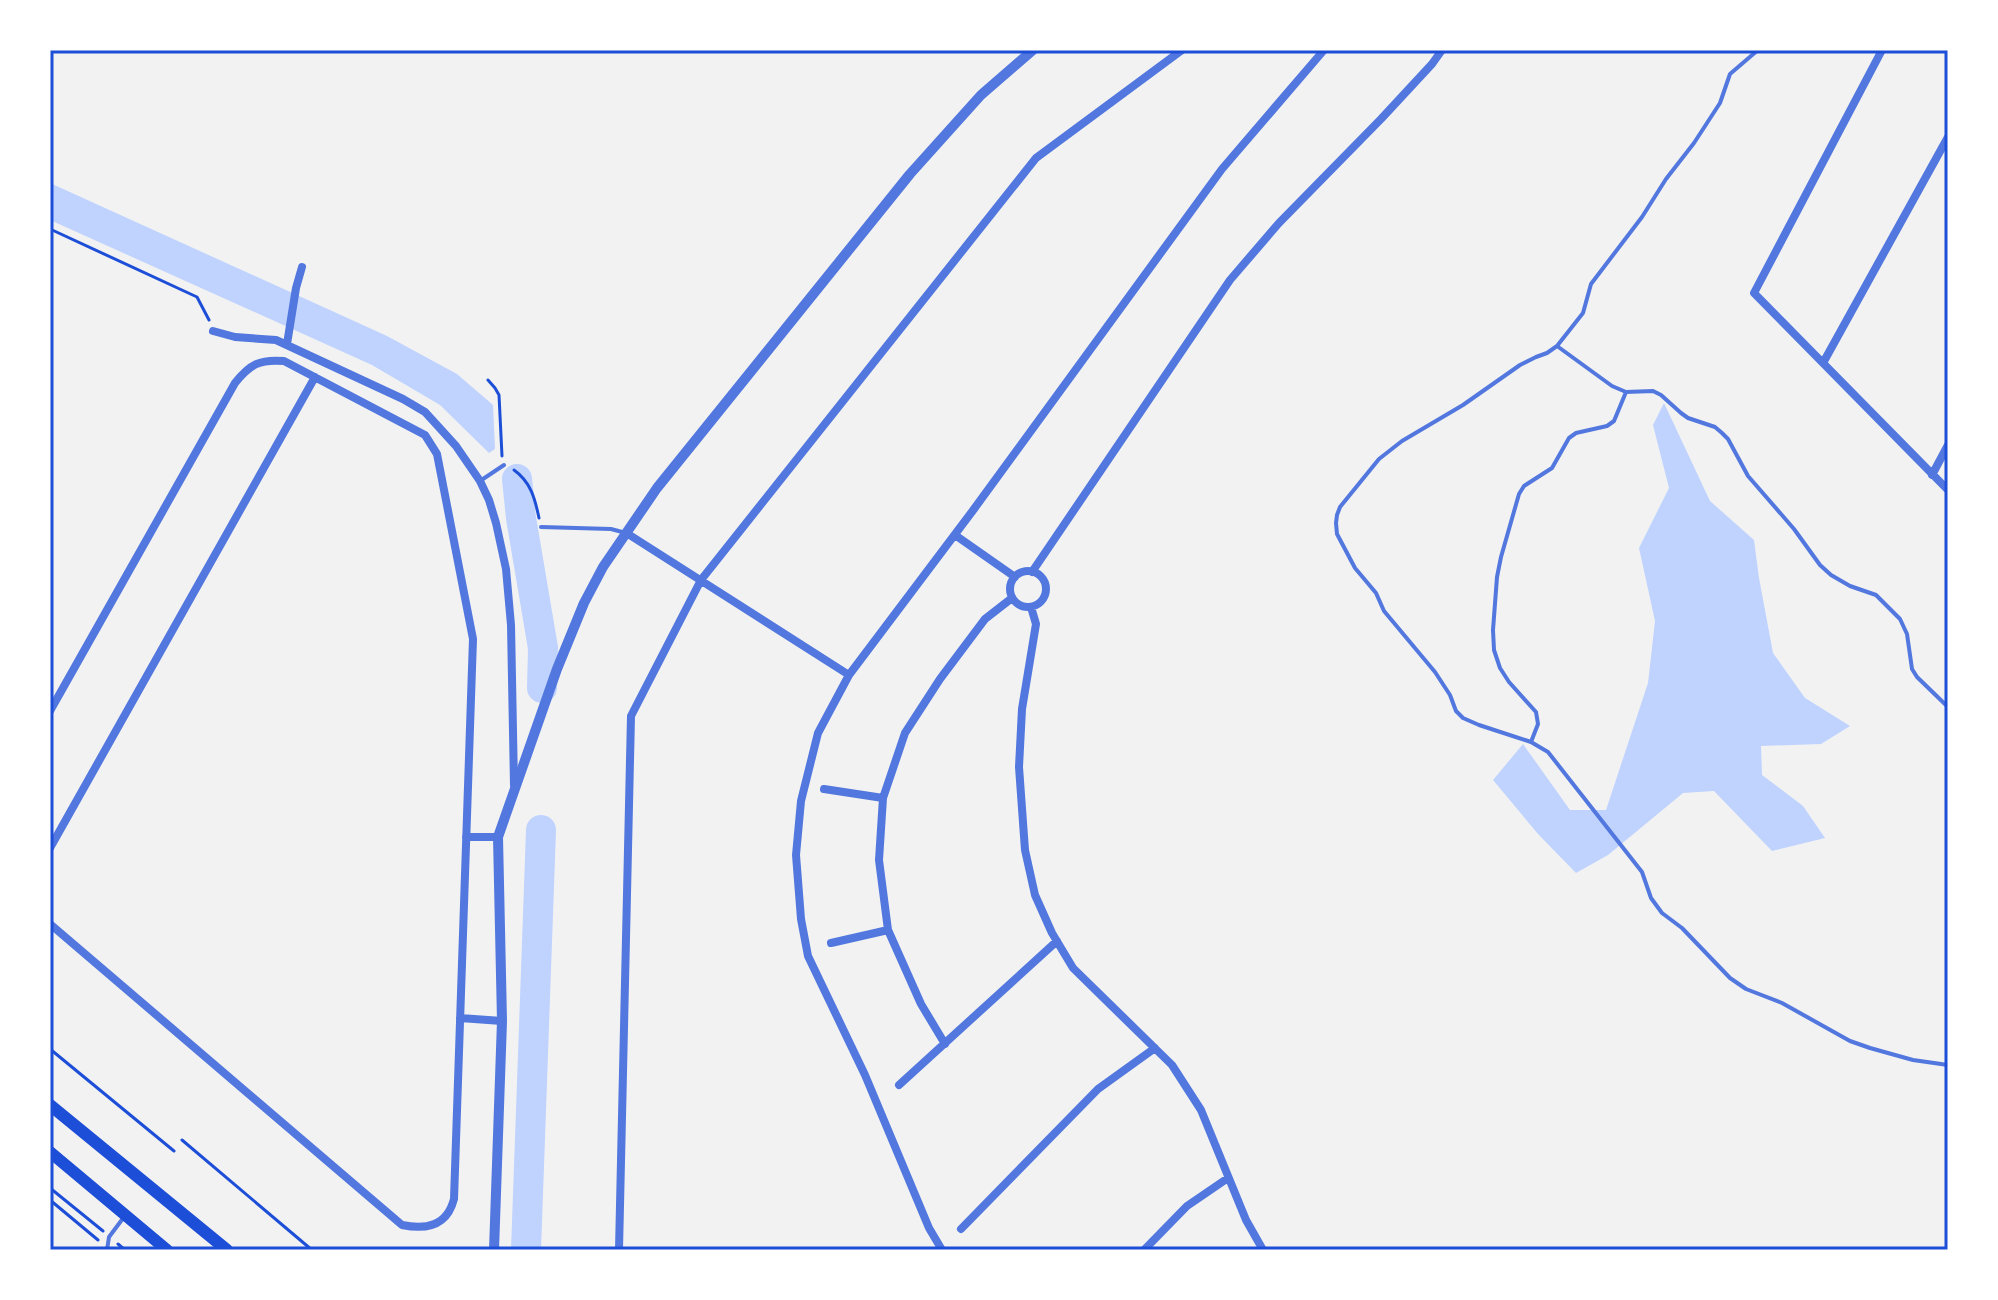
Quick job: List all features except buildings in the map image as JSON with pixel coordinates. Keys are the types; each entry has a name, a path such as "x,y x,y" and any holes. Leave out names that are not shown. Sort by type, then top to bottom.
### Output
{"main road":[{"path":"50,1105 227,1250"},
{"path":"50,1152 167,1250"}],"street":[{"path":"494,1250 502,1021 498,837 557,669 584,603 603,567 657,488 910,174 981,95 1033,50"},
{"path":"619,1250 631,716 701,580 1036,158 1182,50"},
{"path":"942,1250 929,1228 865,1075 808,956 801,919 796,855 801,801 818,733 849,675 1222,169 1324,50"},
{"path":"1032,572 1230,280 1279,223 1381,119 1442,50"},
{"path":"1882,50 1754,293 1948,490"},
{"path":"1823,363 1948,137"},
{"path":"287,344 302,267"},
{"path":"213,331 235,337 276,340 403,399 425,412 456,446 480,481 496,523 506,569 511,625 514,790"},
{"path":"50,711 235,383 247,368 267,360 284,361 425,435 437,454 473,639 454,1199 451,1212 441,1221 417,1228 402,1225 50,924"},
{"path":"50,848 315,377"},
{"path":"1932,475 1948,445"},
{"path":"628,534 849,675"},
{"path":"955,535 1015,577"},
{"path":"1032,572 1044,581 1046,593 1042,601 1031,607 1021,606 1012,598 1010,586 1015,577 1032,572"},
{"path":"945,1044 921,1004 888,930 879,860 883,798 905,733 985,619 1012,598"},
{"path":"1031,607 1036,624 1022,709 1019,767 1025,850 1035,895 1073,968 1172,1065 1201,1110 1246,1220 1263,1250"},
{"path":"824,789 883,798"},
{"path":"466,837 498,837"},
{"path":"831,943 888,930"},
{"path":"899,1085 1057,941"},
{"path":"460,1018 502,1021"},
{"path":"961,1229 1098,1089 1155,1048"},
{"path":"1144,1250 1187,1206 1228,1178"}],"lane":[{"path":"1758,50 1730,74 1720,103 1642,217 1591,284 1583,313 1557,346 1520,365 1379,459 1340,507 1337,534 1355,568 1376,593 1384,611 1435,672 1456,711 1463,718 1531,742 1548,752 1642,872 1651,898 1662,913 1682,928 1730,978 1850,1041 1913,1060 1948,1065"},
{"path":"1557,346 1612,386 1626,392 1653,391 1688,418 1715,427 1722,433 1748,476 1794,529 1820,565 1850,586 1876,595 1900,619 1907,634 1912,669 1948,707"},
{"path":"1531,742 1538,724 1536,712 1509,682 1494,650 1493,622 1501,557 1524,486 1552,468 1569,438 1614,421 1626,392"},
{"path":"480,481 504,465"},
{"path":"541,527 611,529 628,534"},
{"path":"107,1248 109,1237 126,1215"}],"path":[{"path":"50,229 197,297 213,331"},
{"path":"488,380 499,395 504,465 527,482 535,498 541,527"},
{"path":"50,1049 174,1151"},
{"path":"182,1140 312,1250"},
{"path":"50,1188 125,1250"},
{"path":"50,1200 107,1248"}],"water":[{"path":"50,183 387,336 457,374 493,405 495,449 489,453 440,405 372,365 50,220"},
{"path":"1664,403 1710,501 1754,540 1773,653 1805,698 1850,726 1821,744 1761,746 1762,775 1803,806 1825,838 1772,851 1714,791 1683,793 1608,855 1576,873 1493,780 1523,744 1570,810 1606,810 1648,683 1655,621 1639,548 1669,488 1653,425"}],"waterway":[{"path":"517,479 543,648 542,688"},
{"path":"526,1250 541,830"}]}
